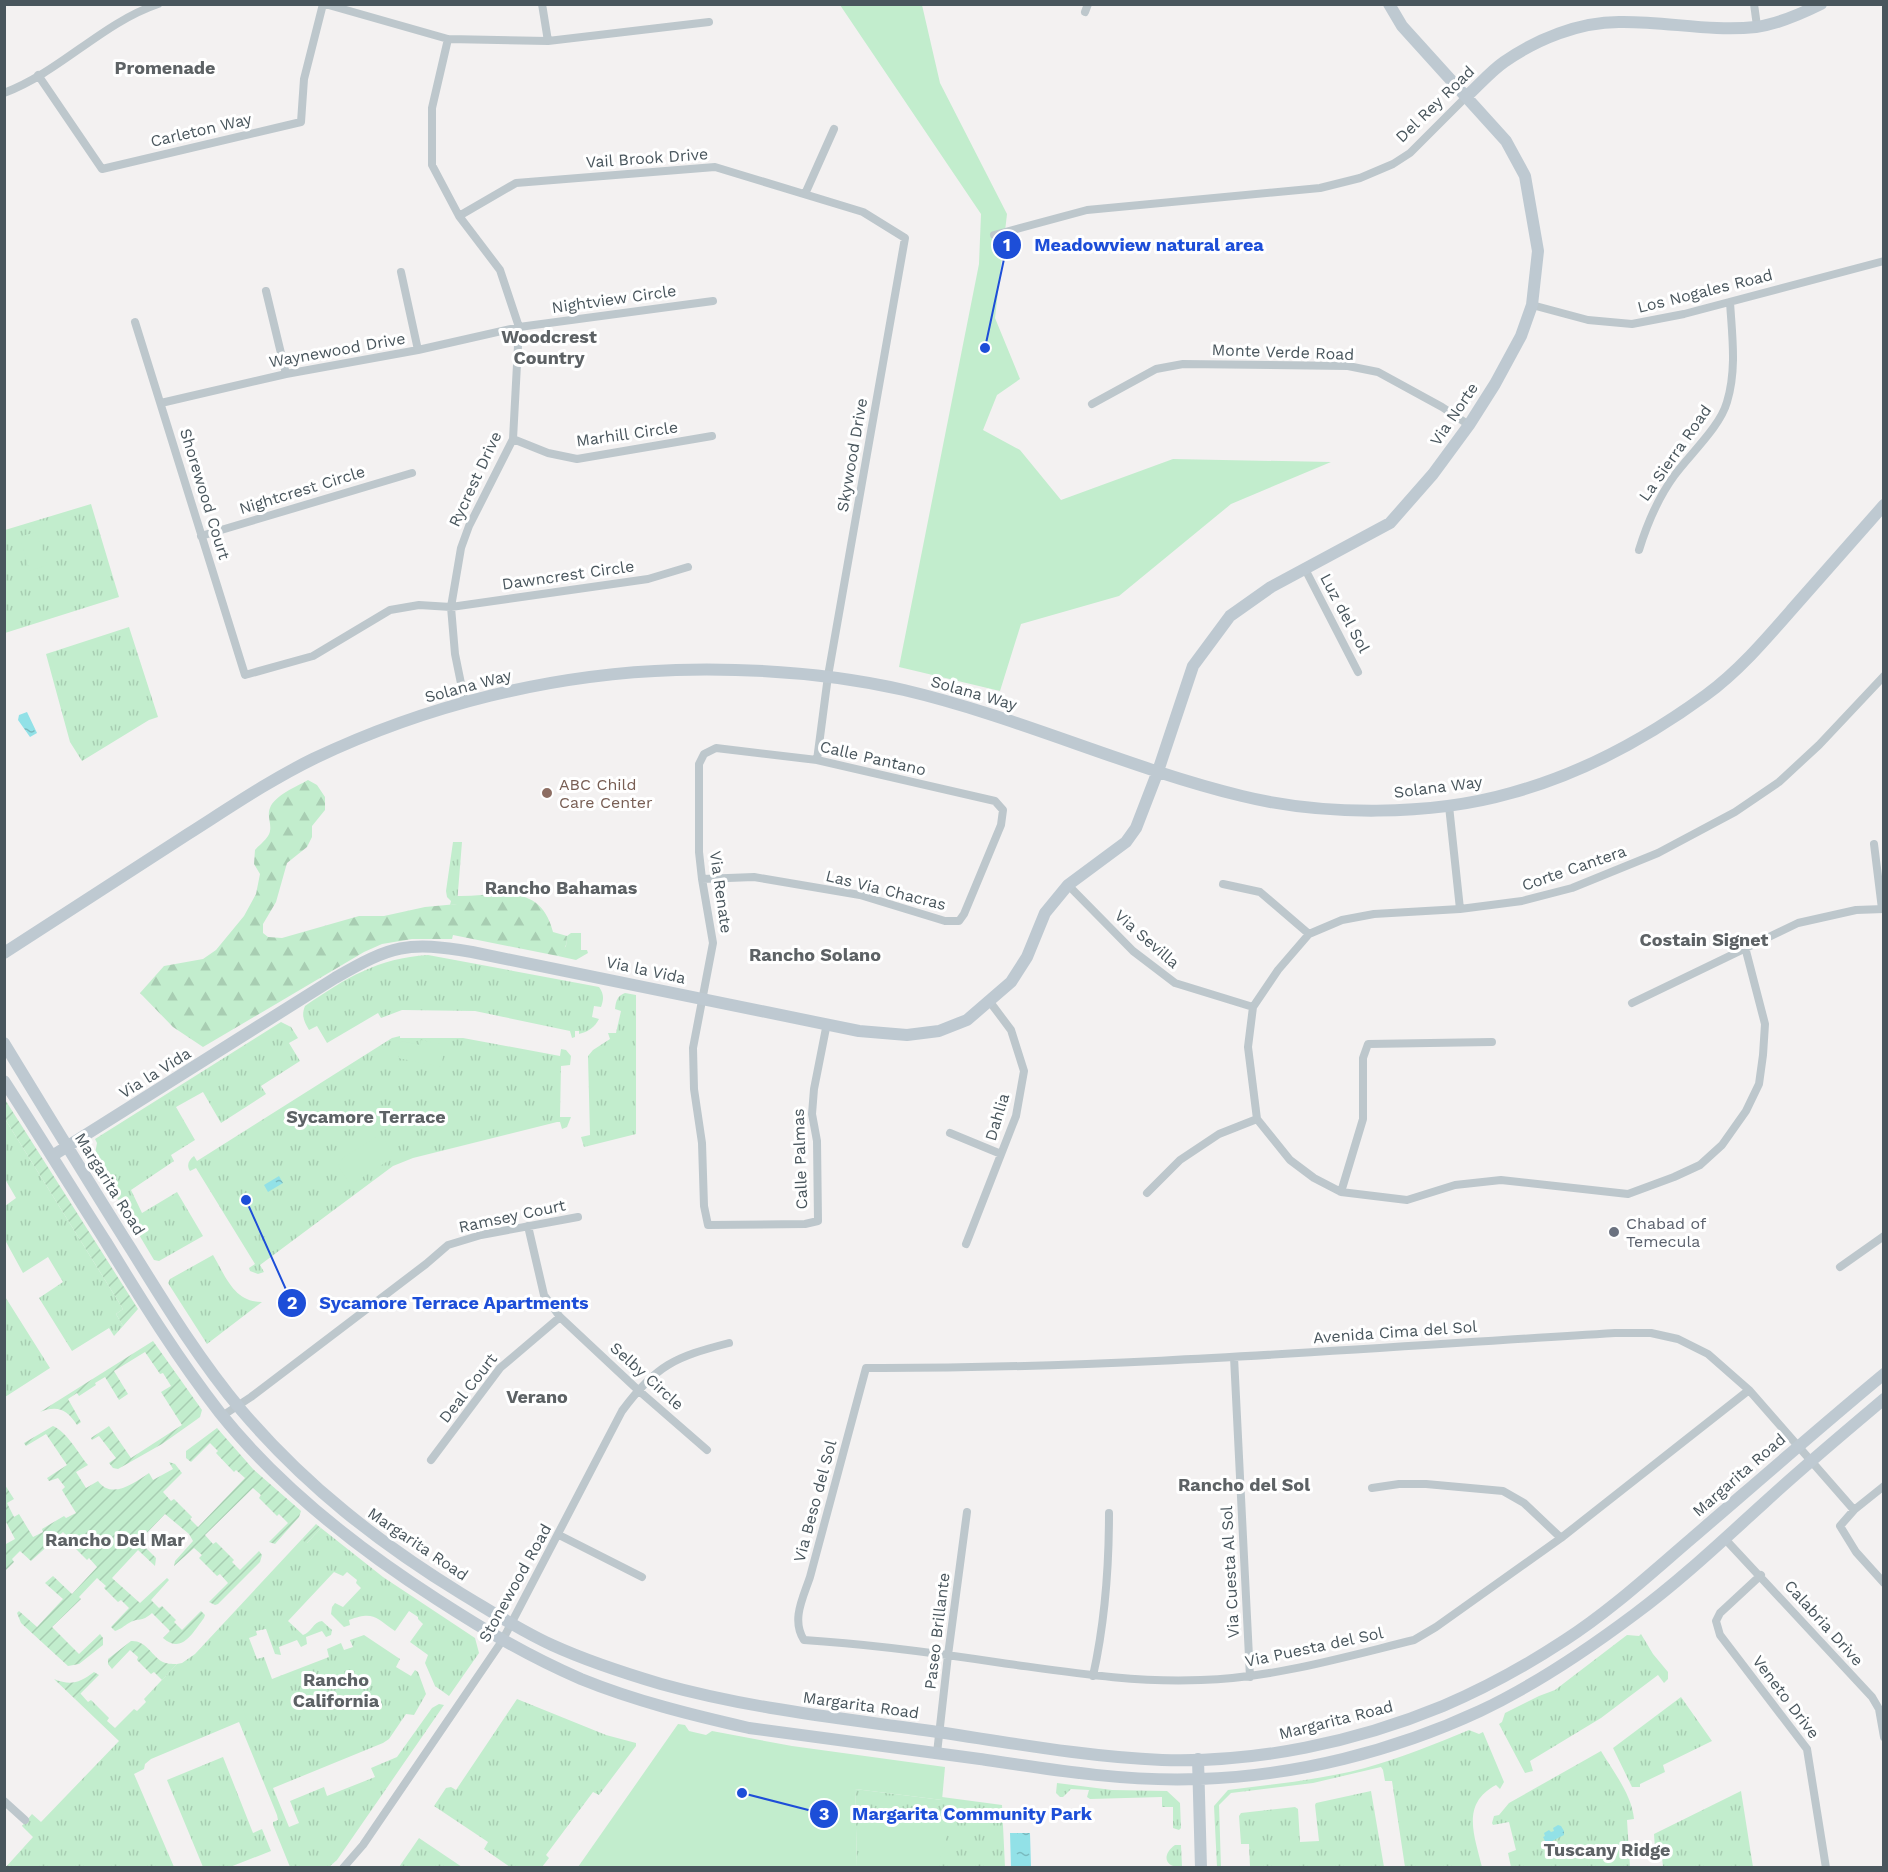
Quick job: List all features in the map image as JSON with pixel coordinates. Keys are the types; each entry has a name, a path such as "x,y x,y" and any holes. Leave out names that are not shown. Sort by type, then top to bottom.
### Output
{"street":[{"path":"4,93 38,75 139,11 158,4"},
{"path":"324,4 448,39 548,41 709,22"},
{"name":"Carleton Way","path":"38,75 102,169 301,122 304,79 324,4"},
{"path":"542,4 548,41"},
{"name":"Via Norte","path":"1158,771 1193,666 1230,616 1270,586 1390,523 1433,474 1469,425 1521,336 1532,305 1538,250 1524,176 1506,141 1402,26 1389,4"},
{"path":"1754,4 1757,26"},
{"name":"Del Rey Road","path":"994,235 1087,210 1320,188 1360,178 1394,164 1410,153 1503,63 1537,42 1593,25 1617,22 1716,28 1757,26 1782,20 1821,4"},
{"name":"Rycrest Drive","path":"448,39 432,108 432,165 459,216 500,270 519,327 513,439 469,526 461,548 451,607 456,654 465,703"},
{"path":"805,194 834,129"},
{"name":"Vail Brook Drive","path":"459,216 516,183 715,167 863,212 905,238"},
{"name":"Skywood Drive","path":"817,760 828,676 905,238"},
{"name":"Los Nogales Road","path":"1532,305 1588,320 1632,324 1684,314 1884,261"},
{"path":"401,272 418,350"},
{"path":"266,291 286,374"},
{"name":"Nightview Circle","path":"519,327 713,301"},
{"name":"La Sierra Road","path":"1639,550 1650,517 1672,478 1715,424 1727,404 1734,355 1730,302"},
{"name":"Shorewood Court","path":"135,322 245,675"},
{"name":"Waynewood Drive","path":"162,403 286,374 418,350 519,327"},
{"name":"Monte Verde Road","path":"1092,404 1156,369 1183,364 1348,366 1378,372 1442,407 1469,425"},
{"name":"Marhill Circle","path":"513,439 548,453 577,459 712,436"},
{"name":"Nightcrest Circle","path":"201,536 412,473"},
{"name":"Solana Way","path":"4,953 247,796 310,760 410,718 533,687 617,674 719,669 773,671 828,676 903,690 1000,717 1158,771 1245,797 1298,806 1362,811 1449,806 1509,794 1568,774 1628,746 1708,694 1750,655 1884,505"},
{"name":"Dawncrest Circle","path":"245,675 313,656 390,610 419,605 451,607 648,579 688,567"},
{"name":"Luz del Sol","path":"1305,569 1358,672"},
{"name":"Corte Cantera","path":"1257,1119 1248,1047 1253,1007 1278,970 1309,934 1342,920 1374,914 1460,909 1522,901 1572,888 1658,853 1735,812 1779,782 1811,753 1884,676"},
{"name":"Calle Pantano","path":"716,748 817,760 995,801 1003,810 1001,825"},
{"name":"Via Renate","path":"708,1225 704,1206 702,1143 694,1089 693,1048 712,943 699,852 699,764 704,754 716,748"},
{"name":"Via la Vida","path":"52,1156 335,978 368,959 402,947 420,945 461,950 859,1031 907,1035 939,1031 967,1020 1011,982 1027,957 1045,913 1068,885 1126,842 1136,828 1158,771"},
{"path":"1449,806 1460,909"},
{"name":"Las Via Chacras","path":"702,879 754,877 860,896 945,921 959,921 1001,825"},
{"path":"1632,1003 1798,922 1856,910 1883,909 1874,844"},
{"path":"1223,884 1260,892 1309,934"},
{"name":"Via Sevilla","path":"1068,885 1133,951 1175,983 1253,1007"},
{"path":"1147,1193 1180,1160 1219,1134 1257,1119 1290,1160 1314,1178 1341,1192 1407,1200 1455,1185 1501,1180 1628,1194 1674,1177 1700,1165 1722,1145 1746,1111 1759,1084 1765,1024 1745,947"},
{"name":"Dahlia","path":"966,1244 1016,1116 1024,1071 1011,1030 990,1002"},
{"name":"Calle Palmas","path":"708,1225 805,1224 818,1221 816,1141 812,1113 814,1089 827,1023"},
{"path":"1341,1192 1364,1119 1364,1058 1368,1044 1492,1042"},
{"name":"Margarita Road","path":"4,1043 170,1310 237,1406 295,1468 350,1518 410,1562 549,1644 596,1663 700,1694 781,1710 1096,1754 1163,1760 1260,1754 1317,1745 1376,1730 1444,1705 1521,1667 1567,1640 1612,1605 1884,1374"},
{"name":"Margarita Road","path":"4,1081 184,1365 222,1416 318,1513 398,1575 502,1641 584,1680 702,1718 749,1728 1108,1776 1198,1779 1245,1776 1325,1763 1383,1748 1482,1710 1557,1667 1637,1612 1725,1539 1884,1399"},
{"path":"950,1133 1001,1154"},
{"name":"Ramsey Court","path":"222,1416 417,1271 448,1245 482,1235 578,1218"},
{"name":"Selby Circle","path":"528,1226 544,1295 560,1317 638,1390 707,1450"},
{"path":"1840,1267 1884,1236"},
{"name":"Deal Court","path":"431,1460 500,1368 560,1317"},
{"name":"Avenida Cima del Sol","path":"866,1368 960,1368 1234,1357 1615,1333 1651,1333 1678,1339 1708,1354 1749,1390 1854,1510"},
{"name":"Stonewood Road","path":"343,1868 363,1845 502,1641 622,1411 638,1390 661,1368 689,1353 729,1343"},
{"name":"Via Cuesta Al Sol","path":"1234,1357 1250,1677"},
{"name":"Via Beso del Sol","path":"804,1640 798,1630 799,1608 810,1577 866,1368"},
{"name":"Via Puesta del Sol","path":"804,1640 948,1655 1093,1676 1142,1680 1200,1680 1250,1677 1414,1640 1436,1627 1561,1538 1749,1390"},
{"path":"1371,1488 1399,1484 1426,1484 1503,1491 1524,1503 1561,1538"},
{"path":"1884,1486 1854,1510 1840,1526 1856,1552 1884,1583"},
{"name":"Paseo Brillante","path":"937,1753 967,1512"},
{"path":"1093,1676 1109,1568 1109,1513"},
{"path":"559,1535 642,1577"},
{"name":"Calabria Drive","path":"1725,1539 1761,1575 1872,1697 1879,1709 1884,1737"},
{"name":"Veneto Drive","path":"1761,1575 1720,1613 1716,1621 1720,1635 1808,1749 1826,1868"},
{"path":"1198,1759 1201,1868"},
{"path":"4,1801 25,1820"}],"green space":[{"path":"840,5 922,5 940,83 1007,214 995,318 1020,379 997,395 983,430 1020,450 1061,500 1173,459 1331,462 1231,504 1119,596 1021,624 1000,691 899,667 979,264 981,214"},
{"path":"91,504 119,597 5,633 5,530"},
{"path":"36,532 47,565 30,571 19,537"},
{"path":"129,627 158,717 149,720 82,761 70,742 46,654"},
{"path":"308,780 317,785 325,797 325,810 312,826 312,837 307,847 287,863 276,902 263,924 263,933 268,937 282,938 359,916 384,916 425,907 457,904 457,896 501,894 527,898 538,905 547,916 553,932 567,936 564,949 558,956 453,935 452,939 412,939 382,944 364,952 203,1047 173,1027 140,993 164,966 203,959 216,950 244,916 256,894 260,874 254,864 255,850 270,833 270,808 281,795"},
{"path":"453,842 462,842 457,904 450,905 451,901 446,891"},
{"path":"571,933 581,933 581,950 587,950 588,953 576,960 558,956 566,946 567,936"},
{"path":"428,955 599,987 603,994 603,1001 601,1007 594,1006 592,1017 599,1019 585,1032 579,1034 579,1031 575,1031 575,1037 572,1038 570,1031 475,1011 402,1010 381,1018 378,1013 327,1043 317,1026 309,1030 303,1013 305,1006 334,987 378,965 393,960"},
{"path":"625,993 636,995 636,1134 584,1147 581,1137 590,1135 588,1056 610,1039 608,1033 616,1033 621,1011 615,1009 616,1004 619,997"},
{"path":"281,1022 291,1027 298,1038 289,1043 300,1061 261,1086 266,1094 221,1123 203,1092 176,1107 195,1140 171,1155 174,1161 131,1190 142,1213 177,1192 203,1236 159,1261 154,1260 94,1159 97,1143 95,1139"},
{"path":"400,1036 400,1038 463,1038 560,1056 561,1049 566,1050 571,1056 570,1065 561,1066 560,1117 571,1117 567,1127 562,1129 560,1122 557,1122 413,1158 393,1166 260,1265 264,1272 258,1274 250,1271 249,1268 255,1264 196,1168 190,1171 189,1161 194,1156 197,1161 392,1038"},
{"path":"421,1040 445,1045 441,1067 398,1058 401,1041 420,1045"},
{"path":"4,1098 138,1309 123,1326 116,1314 123,1309 5,1119"},
{"path":"5,1119 123,1309 116,1314 123,1326 114,1336 109,1328 72,1351 39,1298 63,1282 48,1257 23,1273 5,1240 5,1206 16,1198 5,1179"},
{"path":"376,1137 382,1137 393,1153 391,1159 355,1182 348,1181 338,1166 343,1158"},
{"path":"213,1255 227,1280 238,1293 252,1301 262,1302 207,1344 168,1283 170,1279"},
{"path":"4,1295 50,1368 5,1397 4,1397"},
{"path":"153,1341 202,1410 200,1417 162,1444 118,1469 113,1468 109,1463 116,1458 99,1436 92,1440 91,1438 109,1426 131,1458 182,1425 161,1392 171,1386 145,1352 114,1371 128,1394 119,1400 105,1377 79,1396 77,1393 68,1399 81,1422 77,1425 69,1415 61,1410 52,1409 40,1412"},
{"path":"53,1426 68,1438 88,1465 76,1472 86,1488 98,1481 110,1489 123,1488 149,1473 153,1480 173,1469 169,1462 175,1464 182,1473 163,1492 171,1501 174,1499 192,1517 190,1519 198,1527 245,1478 236,1470 234,1472 210,1443 191,1462 186,1458 186,1451 217,1428 253,1469 301,1511 299,1517 275,1544 269,1542 288,1523 279,1514 277,1516 259,1498 261,1495 253,1488 205,1535 213,1544 216,1542 234,1560 232,1562 240,1570 259,1551 262,1555 260,1562 215,1605 209,1602 228,1583 220,1574 217,1576 199,1558 202,1555 194,1548 174,1566 175,1561 193,1541 189,1534 165,1514 139,1541 156,1558 155,1566 138,1550 112,1578 140,1603 167,1578 169,1580 151,1600 159,1608 162,1606 182,1630 201,1611 205,1615 204,1618 186,1640 176,1644 163,1638 170,1631 152,1613 115,1631 111,1627 129,1608 121,1600 118,1602 97,1578 79,1597 81,1599 52,1627 79,1654 100,1634 103,1638 103,1645 79,1664 68,1666 21,1623 17,1613 19,1611 37,1627 63,1599 45,1583 53,1576 72,1594 97,1567 69,1542 71,1540 63,1532 31,1561 20,1551 5,1571 5,1543 15,1539 5,1520 5,1485 14,1499 7,1503 14,1517 19,1514 33,1537 64,1516 66,1518 76,1513 62,1490 65,1487 58,1478 49,1481 47,1478 67,1465 46,1434 26,1446 24,1443"},
{"path":"316,1524 321,1528 306,1544 302,1539"},
{"path":"321,1528 383,1577 475,1638 479,1653 449,1696 435,1686 425,1663 428,1655 410,1642 423,1624 418,1617 409,1611 395,1631 378,1619 369,1616 349,1620 350,1625 344,1627 331,1614 335,1603 343,1607 361,1588 356,1583 357,1580 347,1572 343,1576 334,1572 288,1621 303,1635 316,1623 322,1621 332,1630 331,1635 326,1637 322,1631 306,1637 307,1644 301,1647 297,1640 279,1647 281,1655 275,1654 266,1629 256,1631 257,1635 249,1638 257,1659 264,1657 272,1679 329,1657 327,1649 341,1643 344,1650 353,1647 350,1640 364,1635 400,1659 396,1667 411,1676 415,1670 418,1672 426,1694 414,1715 406,1714 389,1739 383,1743 273,1788 289,1827 299,1823 290,1801 324,1787 327,1796 375,1777 371,1768 397,1757 432,1708 439,1704 444,1705 337,1860 329,1867 290,1867 273,1825 273,1822 278,1820 277,1815 239,1722 151,1759 145,1764 144,1769 134,1774 174,1867 5,1868 33,1837 22,1826 32,1814 41,1822 119,1741 75,1699 80,1693 88,1702 91,1700 109,1718 107,1721 115,1728 134,1709 137,1711 146,1702 144,1699 177,1664 195,1654 302,1539 307,1543"},
{"path":"1641,1634 1653,1654 1668,1672 1668,1679 1664,1683 1658,1675 1601,1718 1530,1761 1533,1771 1525,1773 1499,1724 1505,1713 1555,1690 1627,1635 1639,1636"},
{"path":"131,1641 144,1645 163,1662 177,1664 162,1680 154,1672 151,1674 130,1650 112,1669 108,1664 108,1659"},
{"path":"94,1672 99,1675 75,1699 54,1679 75,1682"},
{"path":"1681,1697 1712,1741 1663,1765 1665,1772 1640,1784 1640,1787 1632,1787 1613,1748"},
{"path":"517,1699 606,1735 636,1743 599,1795 593,1792 546,1855 549,1858 542,1867 510,1867 484,1849 488,1842 434,1806 446,1788 451,1787 456,1790"},
{"path":"243,1706 257,1711 253,1725 249,1725"},
{"path":"678,1724 685,1725 689,1731 706,1735 712,1731 792,1746 945,1767 942,1800 855,1789 857,1867 578,1867"},
{"path":"1469,1730 1479,1734 1483,1732 1504,1782 1500,1789 1496,1785 1485,1793 1474,1811 1474,1833 1482,1867 1405,1867 1392,1781 1385,1781 1381,1767 1313,1783 1231,1793 1219,1805 1221,1867 1217,1867 1214,1806 1228,1790 1314,1779 1365,1768"},
{"path":"1601,1751 1630,1801 1634,1819 1627,1820 1630,1867 1511,1867 1508,1853 1516,1850 1509,1822 1493,1825 1494,1816 1499,1815 1509,1803"},
{"path":"223,1757 253,1833 262,1829 271,1851 230,1867 203,1867 167,1780"},
{"path":"1057,1783 1112,1790 1167,1791 1180,1803 1181,1828 1179,1830 1173,1828 1173,1807 1162,1807 1162,1797 1090,1799 1087,1797 1089,1790 1071,1789 1060,1797 1056,1793"},
{"path":"855,1789 1002,1805 1005,1867 857,1867"},
{"path":"1371,1791 1384,1867 1250,1867 1249,1844 1241,1844 1239,1816 1241,1813 1295,1807 1298,1809 1300,1842 1319,1841 1316,1803"},
{"path":"1741,1791 1753,1867 1663,1867 1661,1848 1655,1849 1654,1834"},
{"path":"1614,1801 1616,1809 1614,1817 1605,1818 1601,1814 1603,1806"},
{"path":"878,1814 946,1814 946,1845 936,1867 864,1867 864,1832 869,1817"},
{"path":"419,1838 462,1867 399,1867"},
{"path":"1175,1845 1181,1845 1182,1867 1176,1867 1167,1860 1168,1853"},
{"path":"1578,1853 1578,1867 1564,1867 1564,1861 1569,1855"}],"water":[{"path":"27,712 37,733 30,737 18,720 19,715"},
{"path":"279,1176 283,1183 268,1192 264,1185"},
{"path":"1558,1825 1564,1831 1564,1835 1546,1843 1544,1833 1549,1830 1554,1831 1553,1828"},
{"path":"1010,1833 1030,1833 1031,1866 1011,1867"}],"place":[{"name":"Meadowview natural area","path":"985,348"},
{"name":"ABC Child Care Center","path":"547,793"},
{"name":"Sycamore Terrace Apartments","path":"246,1200"},
{"name":"Chabad of Temecula","path":"1614,1232"},
{"name":"Margarita Community Park","path":"742,1793"}],"district":[{"name":"Promenade","path":"165,67"},
{"name":"Woodcrest Country","path":"549,346"},
{"name":"Rancho Bahamas","path":"561,887"},
{"name":"Costain Signet","path":"1704,939"},
{"name":"Rancho Solano","path":"815,954"},
{"name":"Sycamore Terrace","path":"366,1116"},
{"name":"Verano","path":"537,1396"},
{"name":"Rancho del Sol","path":"1244,1484"},
{"name":"Rancho Del Mar","path":"115,1539"},
{"name":"Rancho California","path":"336,1689"},
{"name":"Tuscany Ridge","path":"1607,1849"}]}
